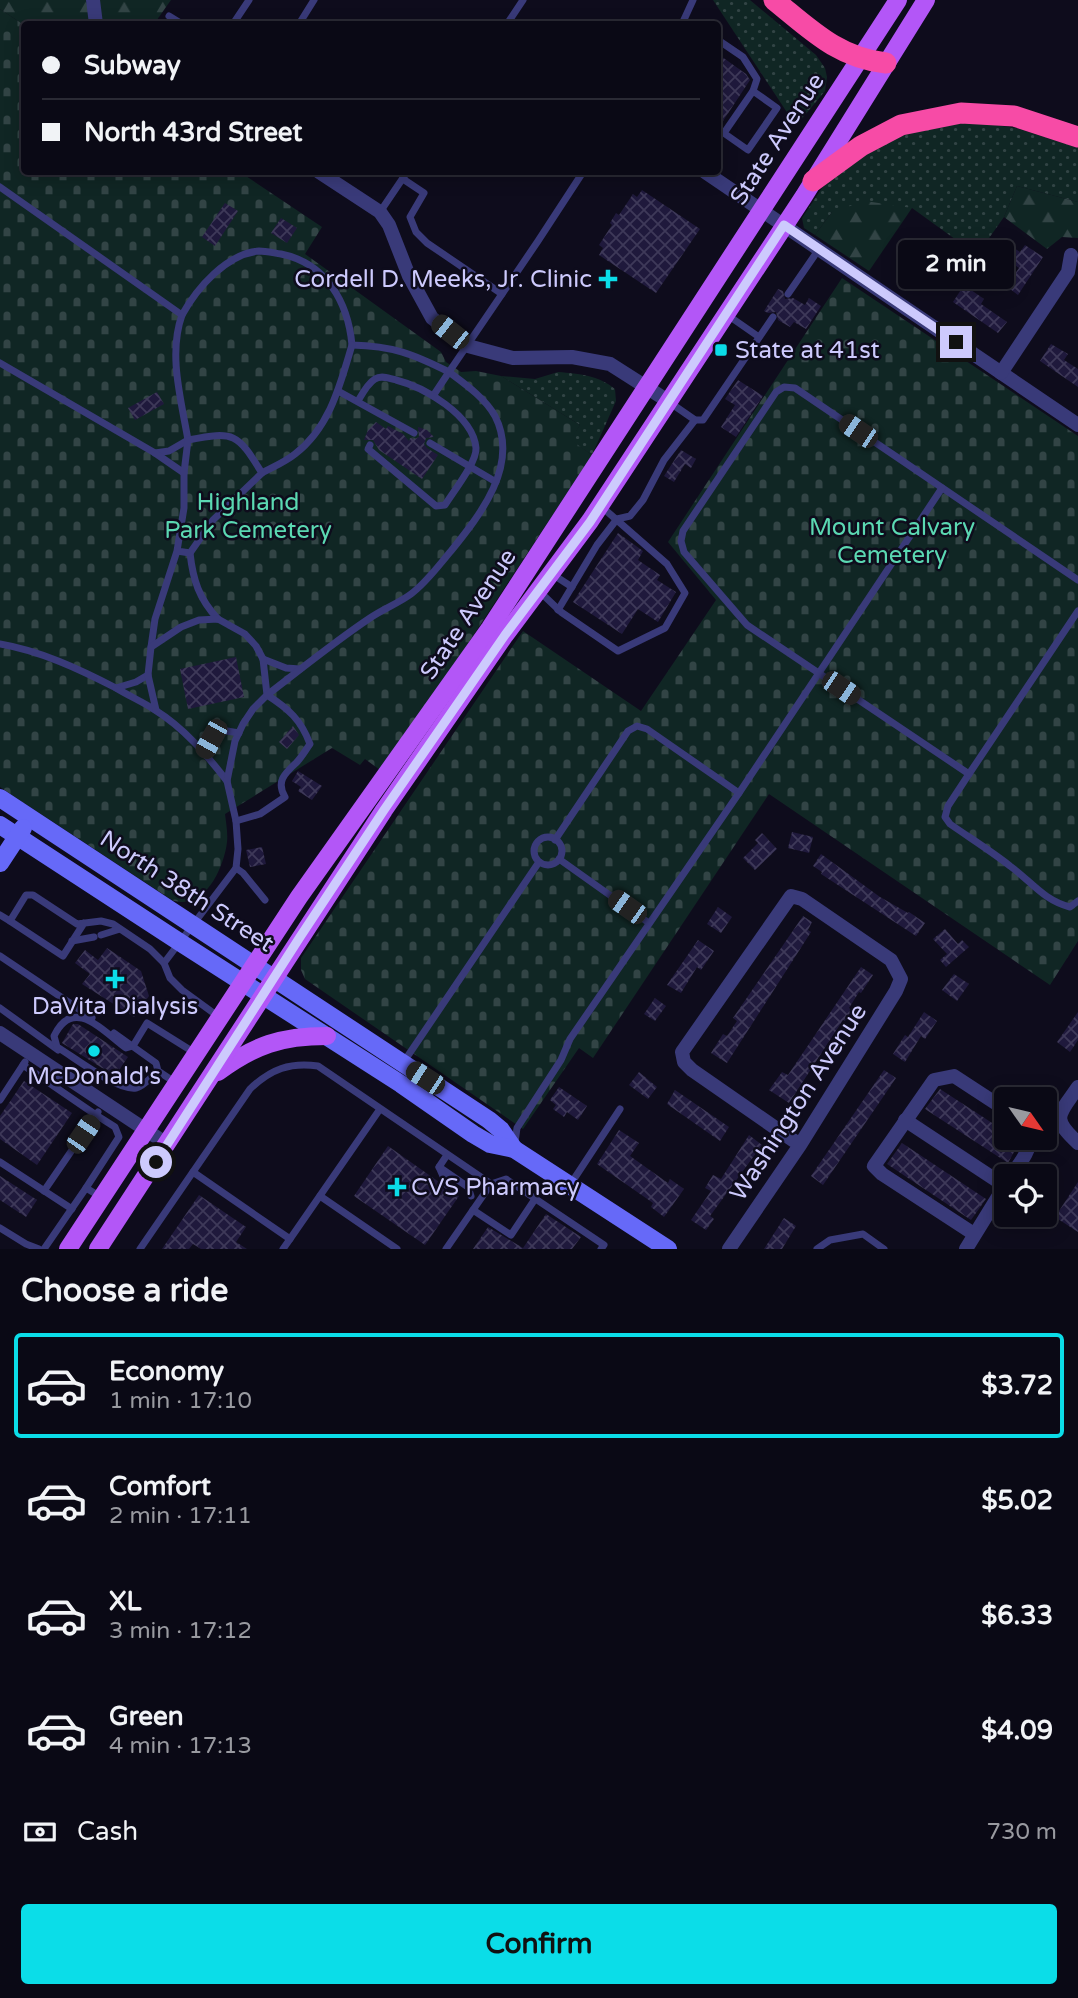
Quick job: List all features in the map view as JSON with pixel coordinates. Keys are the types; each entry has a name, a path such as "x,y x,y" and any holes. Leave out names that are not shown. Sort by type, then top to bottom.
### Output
{"highway":[{"path":"774,0 827,42 859,59 886,63"},
{"path":"813,181 861,146 901,125 961,113 1014,116 1078,136"}],"main road":[{"name":"State Avenue","path":"68,1249 299,897 490,628 898,0"},
{"name":"State Avenue","path":"98,1249 392,799 600,505 813,181 926,0"},
{"name":"North 38th Street","path":"0,797 489,1120 501,1130 514,1149"},
{"path":"0,863 29,818"},
{"name":"North 38th Street","path":"0,825 401,1084 473,1134 490,1144 514,1149 660,1247"},
{"path":"209,1078 244,1054 269,1042 301,1036 327,1036"}],"street":[{"path":"93,0 96,21"},
{"path":"323,175 380,212 409,276 432,318 468,346 513,358 572,358 610,364 668,401"},
{"path":"710,175 1078,425"},
{"path":"1001,373 1068,272 1071,255"},
{"name":"Washington Avenue","path":"729,1249 800,1145 901,979 891,960 802,899 791,895 681,1052 682,1058 692,1070 800,1145"},
{"path":"0,1033 27,1059 69,1088 167,1144"},
{"path":"974,1234 874,1166 934,1080 954,1076 994,1102"},
{"path":"1078,1087 1060,1113 1060,1120 1062,1128 1078,1143"},
{"path":"905,1120 994,1174"},
{"path":"966,1249 994,1203"}],"lane":[{"path":"235,21 249,0"},
{"path":"301,21 314,0"},
{"path":"509,21 523,0"},
{"path":"684,21 693,0"},
{"path":"169,16 177,21"},
{"path":"721,42 743,57 757,79 753,92 721,131 748,150 777,108 753,92"},
{"path":"380,212 405,175 424,194 410,217 416,232 427,243 502,294"},
{"path":"433,396 581,175"},
{"path":"0,187 181,315"},
{"path":"788,294 819,249"},
{"path":"156,710 148,675 151,647 155,619 177,551 184,508 184,472 188,440 175,354 176,332 181,315 208,279 224,266 259,251 294,257 325,276 337,292 345,310 352,345 338,391 326,417 310,440 293,455 262,473 213,520 190,553 197,590 207,607 218,619 245,634 256,646 263,659 267,695"},
{"path":"726,314 759,337"},
{"path":"558,610 617,519 630,516 637,508 664,460 695,421 702,420 773,317"},
{"path":"164,962 236,868 236,821 227,781 235,741 253,709 300,669 370,617 409,595 422,584 476,520 488,502 496,482 502,444 495,418 475,393 449,372 404,351 381,346 352,345"},
{"path":"0,363 184,472"},
{"path":"358,401 374,379 383,377 406,383 433,396 460,418 476,446 475,456 445,505 441,507 436,506 379,459 368,449 370,445"},
{"path":"969,774 747,625 684,552 681,541 683,531 776,392 784,387 795,388 1078,580"},
{"path":"338,391 414,433"},
{"path":"668,401 695,421"},
{"path":"382,426 388,418"},
{"path":"155,453 169,451 188,440 230,435 247,448 262,473"},
{"path":"430,443 496,482"},
{"path":"411,484 416,475"},
{"path":"514,1149 517,1128 561,1060 570,1039 739,793 942,488"},
{"path":"538,591 558,610 618,651 665,628 685,593 667,564 600,505"},
{"path":"177,551 190,553"},
{"path":"551,574 572,587"},
{"path":"1078,611 948,806 945,817 950,824 1060,904 1070,907 1078,901"},
{"path":"151,647 181,627 199,620 218,619"},
{"path":"0,644 78,668 156,710 187,734 227,781"},
{"path":"263,659 286,668 300,669"},
{"path":"116,688 148,675"},
{"path":"236,821 260,814 285,797 280,788 282,777 310,744 299,719 267,695"},
{"path":"555,840 628,731 637,726 647,729 739,793"},
{"path":"204,752 217,733 239,733"},
{"path":"546,838 555,840 560,846 559,859 552,864 539,862 534,855 535,846 546,838"},
{"path":"559,859 649,923"},
{"path":"403,1064 539,862"},
{"path":"236,868 265,900"},
{"path":"10,921 26,895 33,895 77,924 101,921 120,929 150,949 164,962 170,978 219,1018"},
{"path":"0,915 63,956 84,923"},
{"path":"72,941 120,929"},
{"path":"0,956 133,1046 156,1063 158,1072 176,1083"},
{"path":"0,1008 108,1084 132,1089 140,1087 158,1072"},
{"path":"132,1089 110,1080 57,1047 54,1036 61,1022 72,1016 87,1019 126,1048 133,1046 147,1023 196,1054"},
{"path":"0,1100 27,1059"},
{"path":"140,1249 250,1089 264,1075 283,1066 318,1066 491,1184"},
{"path":"0,1227 26,1244 42,1249 119,1137 115,1127 100,1108 44,1191"},
{"path":"283,1249 380,1109"},
{"path":"570,1185 620,1109"},
{"path":"439,1167 447,1155"},
{"path":"0,1162 72,1209"},
{"path":"439,1167 447,1185"},
{"path":"439,1167 468,1187 471,1196"},
{"path":"193,1172 290,1239"},
{"path":"446,1249 491,1184 506,1179 604,1245 601,1249"},
{"path":"86,1188 102,1198"},
{"path":"462,1195 479,1201"},
{"path":"320,1196 397,1249"},
{"path":"473,1210 511,1235 535,1199"},
{"path":"817,1249 830,1240 863,1234 884,1249"}],"green space":[{"path":"0,0 171,0 156,21 21,23 0,9"},
{"path":"713,0 750,0 816,55 825,68 825,91 796,126"},
{"name":"Highland Park Cemetery","path":"0,9 21,23 21,175 244,175 322,227 305,254 441,352 446,362 461,372 476,371 501,376 580,425 571,440 592,455 461,654 380,770 365,759 360,765 332,748 225,814 227,842 222,864 203,894 194,900 172,900 0,787"},
{"path":"973,122 1016,128 1078,148 1078,202 1017,186 1004,217 977,255 912,208 832,212 815,235 804,228 802,218 822,188 841,170 895,137 927,128"},
{"path":"1017,186 1078,202 1078,238 1062,237 1047,249 1004,217"},
{"path":"865,201 912,208 869,271 815,235 832,212"},
{"name":"Mount Calvary Cemetery","path":"842,278 1078,436 1078,941 1050,985 769,794 593,1058 579,1048 523,1129 305,979 301,970 301,958 523,631 641,711 716,600 668,542"},
{"path":"558,372 595,378 615,389 616,401 592,455 570,440 580,425 501,376 535,379"}],"building":[{"path":"721,56 750,80 721,124"},
{"path":"642,190 700,229 656,293 599,255 603,248 599,245 616,213 619,215 633,194 637,197"},
{"path":"225,203 238,211 215,246 202,237"},
{"path":"281,218 297,228 287,243 271,233"},
{"path":"1025,245 1043,257 1018,295 1006,286 1019,268 1006,259 1014,248 1020,252"},
{"path":"942,254 954,262 939,284 926,276"},
{"path":"964,285 984,299 981,304 1007,322 998,333 953,302"},
{"path":"778,289 783,291 785,299 793,298 805,305 809,298 821,306 806,329 794,322 790,327 778,320 776,312 764,311"},
{"path":"1051,344 1068,354 1064,360 1078,369 1078,387 1040,361"},
{"path":"738,380 763,396 736,437 721,427 735,405 725,399"},
{"path":"157,392 164,404 135,420 128,408"},
{"path":"376,422 386,429 388,426 403,434 409,441 410,438 419,437 418,427 427,430 434,437 426,438 424,444 438,455 422,479 379,450 373,440 364,440 368,430"},
{"path":"681,450 696,459 691,468 685,464 674,482 664,476"},
{"path":"618,533 643,551 638,560 660,575 657,580 676,592 658,622 638,609 622,634 573,602"},
{"path":"236,657 244,697 188,709 180,669"},
{"path":"293,726 299,735 287,749 279,742"},
{"path":"298,771 322,786 312,800 298,791 301,787 292,781"},
{"path":"792,832 813,837 809,853 788,848"},
{"path":"762,833 777,849 755,870 743,858 758,843 755,840"},
{"path":"262,847 266,864 250,867 246,850"},
{"path":"821,854 880,897 925,923 916,936 821,874 822,872 813,866"},
{"path":"718,907 732,917 721,933 707,924"},
{"path":"803,916 812,922 808,930 811,932 727,1063 711,1053 723,1034 727,1036 737,1021 733,1018"},
{"path":"945,929 958,944 962,940 969,947 946,967 940,960 947,954 933,939"},
{"path":"698,940 714,951 701,970 697,967 681,993 667,985"},
{"name":"DaVita Dialysis","path":"107,948 141,971 149,996 134,1017 82,984 90,974 75,963 85,950 98,960"},
{"path":"861,967 873,975 861,993 859,992 849,1008 852,1010 789,1103 769,1090 782,1072 788,1075"},
{"path":"954,974 969,984 957,1001 942,990"},
{"path":"655,998 666,1006 655,1021 644,1014"},
{"path":"924,1012 937,1021 925,1039 921,1036 905,1062 893,1054"},
{"path":"1078,1012 1078,1040 1070,1052 1057,1042"},
{"name":"McDonald's","path":"73,1024 78,1024 128,1057 115,1076 62,1043"},
{"path":"884,1070 896,1078 823,1185 811,1176"},
{"path":"639,1072 657,1087 648,1099 629,1085"},
{"path":"24,1081 72,1113 37,1165 0,1139 0,1116"},
{"path":"559,1087 587,1106 578,1120 567,1112 564,1117 553,1109 556,1105 550,1100"},
{"path":"940,1089 994,1124 994,1150 1015,1150 1008,1163 925,1109"},
{"path":"675,1090 729,1127 720,1141 667,1104"},
{"path":"619,1130 639,1143 630,1156 668,1183 670,1179 684,1189 664,1217 651,1207 653,1203 597,1164"},
{"path":"749,1135 762,1145 710,1216 714,1219 706,1230 691,1220 711,1191 705,1188 713,1175 721,1179"},
{"path":"902,1143 986,1199 971,1220 887,1164"},
{"name":"CVS Pharmacy","path":"388,1146 439,1182 444,1190 451,1190 459,1196 425,1245 354,1196"},
{"path":"0,1176 37,1200 26,1217 0,1200"},
{"path":"1078,1182 1078,1232 1057,1218 1057,1214"},
{"path":"199,1195 246,1227 236,1242 247,1249 201,1249 193,1244 189,1249 162,1249"},
{"path":"546,1214 581,1237 572,1249 473,1249 488,1227 523,1248"},
{"path":"784,1218 796,1226 782,1249 764,1249"}],"place":[{"name":"Cordell D. Meeks, Jr. Clinic","path":"608,279"},
{"name":"State at 41st","path":"721,350"},
{"name":"DaVita Dialysis","path":"115,979"},
{"name":"McDonald's","path":"94,1051"},
{"name":"CVS Pharmacy","path":"397,1187"}],"route":[{"path":"156,1162 384,810 505,635 590,522 784,225 956,342"}]}
